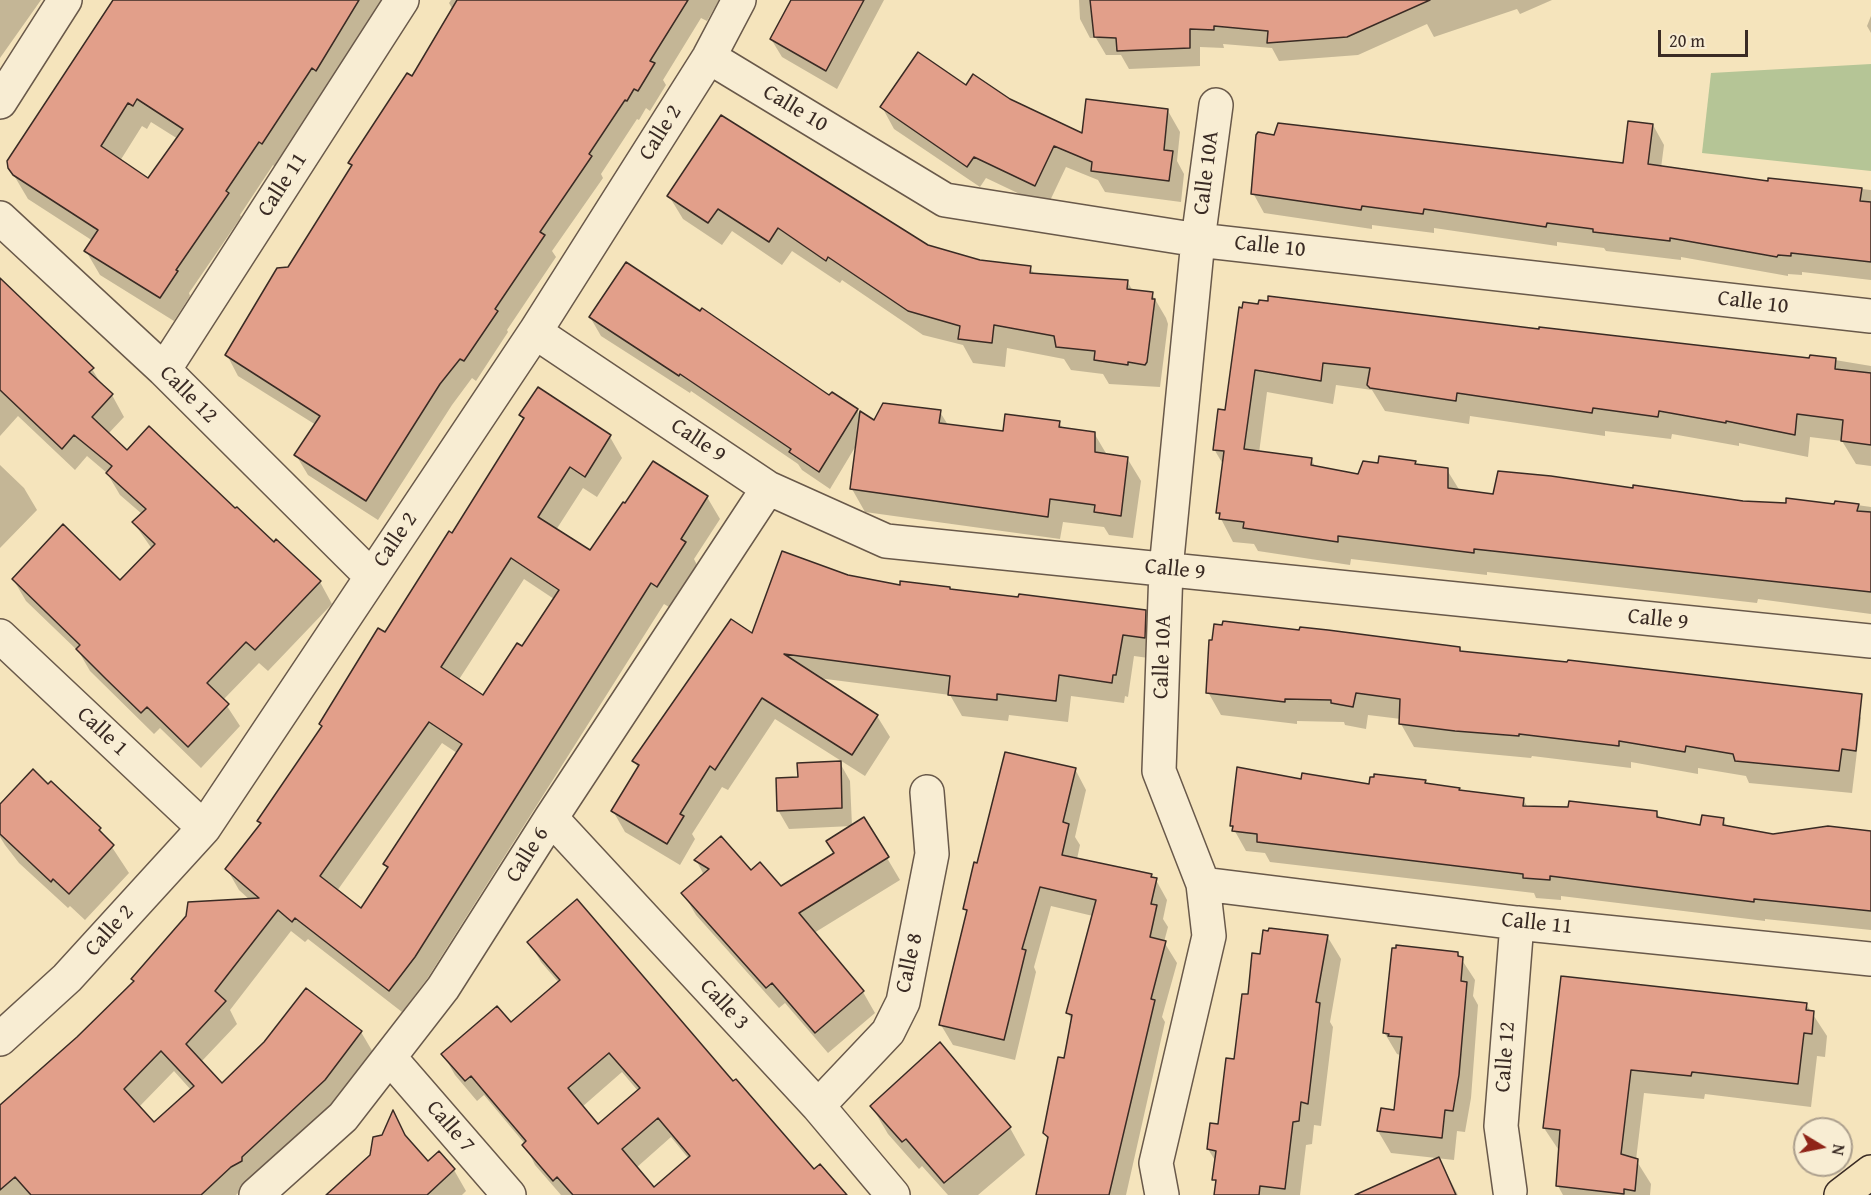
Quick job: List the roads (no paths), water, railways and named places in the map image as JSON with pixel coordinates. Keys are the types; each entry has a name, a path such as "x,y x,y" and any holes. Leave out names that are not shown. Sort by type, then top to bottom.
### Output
{"highway":[{"path":"1841,1195 1871,1172"}],"street":[{"path":"0,102 65,0"},
{"name":"Calle 11","path":"164,370 402,0"},
{"name":"Calle 2","path":"0,1039 67,978 204,828 535,332 709,57 739,0"},
{"name":"Calle 10","path":"709,57 945,200 1198,240 1871,316"},
{"name":"Calle 10A","path":"1162,1195 1156,1163 1209,936 1203,884 1159,771 1166,569 1198,240 1216,105"},
{"name":"Calle 12","path":"0,218 164,370 371,576"},
{"name":"Calle 9","path":"535,332 768,488 886,541 1871,641"},
{"name":"Calle 6","path":"256,1195 343,1118 391,1059 443,988 551,818 768,488"},
{"name":"Calle 1","path":"0,636 204,828"},
{"name":"Calle 8","path":"818,1106 888,1032 903,1002 932,854 927,792"},
{"name":"Calle 3","path":"551,818 818,1106 893,1195"},
{"name":"Calle 11","path":"1203,884 1517,923 1871,959"},
{"name":"Calle 12","path":"1510,1191 1501,1126 1517,923"},
{"name":"Calle 7","path":"391,1059 509,1195"}]}
